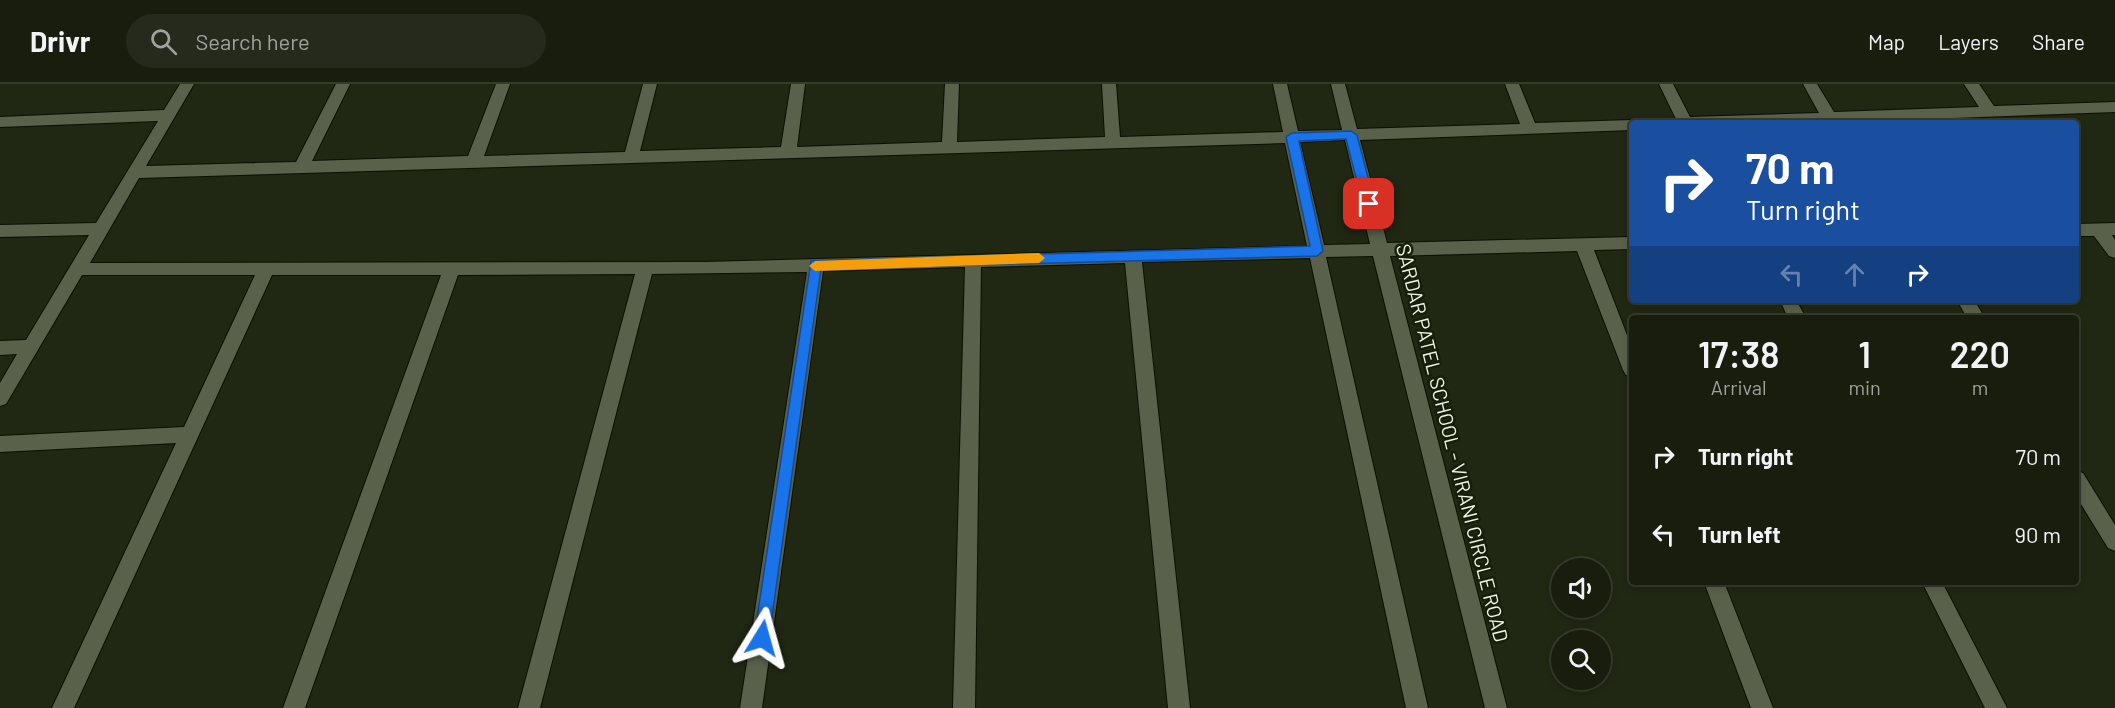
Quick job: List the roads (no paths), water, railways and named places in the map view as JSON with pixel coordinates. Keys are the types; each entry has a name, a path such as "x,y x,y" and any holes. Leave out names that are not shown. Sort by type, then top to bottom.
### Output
{"street":[{"path":"0,399 187,84"},
{"path":"301,167 343,84"},
{"path":"474,162 503,84"},
{"path":"631,158 650,84"},
{"path":"788,153 798,84"},
{"path":"949,148 952,84"},
{"path":"1108,84 1113,143"},
{"path":"1280,84 1417,708"},
{"name":"SARDAR PATEL SCHOOL - VIRANI CIRCLE ROAD","path":"1338,84 1496,708"},
{"path":"1512,84 1530,129"},
{"path":"1666,84 1684,120"},
{"path":"1810,84 1830,117"},
{"path":"1971,84 1990,112"},
{"path":"1758,120 2115,107"},
{"path":"0,122 170,115"},
{"path":"136,172 1629,125"},
{"path":"0,231 102,229"},
{"path":"2079,230 2107,229 2115,252"},
{"path":"78,269 645,268 1629,243"},
{"path":"1583,244 1629,362"},
{"path":"1133,256 1179,708"},
{"path":"964,708 973,260"},
{"path":"751,708 816,264"},
{"path":"63,708 267,268"},
{"path":"294,708 452,268"},
{"path":"529,708 645,268"},
{"path":"0,348 31,347"},
{"path":"0,444 190,435"},
{"path":"2079,484 2115,542"},
{"path":"1715,585 1762,708"},
{"path":"1934,585 1996,708"}]}
